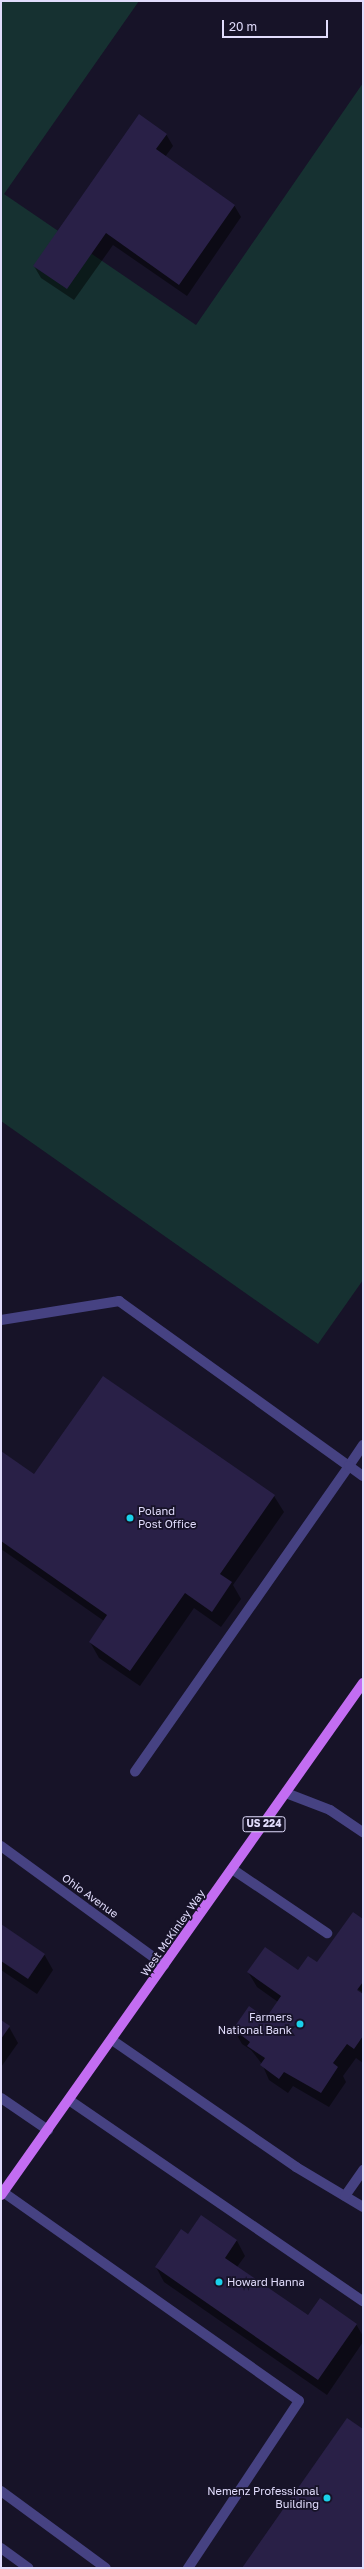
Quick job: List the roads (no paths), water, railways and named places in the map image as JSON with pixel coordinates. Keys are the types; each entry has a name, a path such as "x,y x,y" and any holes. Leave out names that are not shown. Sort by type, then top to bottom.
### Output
{"main road":[{"name":"West McKinley Way","path":"2,2194 363,1683"}],"street":[{"path":"1,1320 119,1301 363,1476"},
{"path":"135,1772 363,1445"},
{"path":"286,1793 330,1810 363,1832"},
{"name":"Ohio Avenue","path":"1,1846 164,1965"},
{"path":"232,1869 327,1933"},
{"path":"112,2040 296,2167 363,2207"},
{"path":"1,2098 48,2130"},
{"path":"69,2100 363,2301"},
{"path":"345,2196 363,2170"},
{"path":"2,2194 300,2401 188,2568"},
{"path":"1,2491 106,2568"},
{"path":"1,2548 29,2568"}],"place":[{"name":"Poland Post Office","path":"130,1518"},
{"name":"Farmers National Bank","path":"300,2024"},
{"name":"Howard Hanna","path":"219,2282"},
{"name":"Nemenz Professional Building","path":"327,2498"}]}
